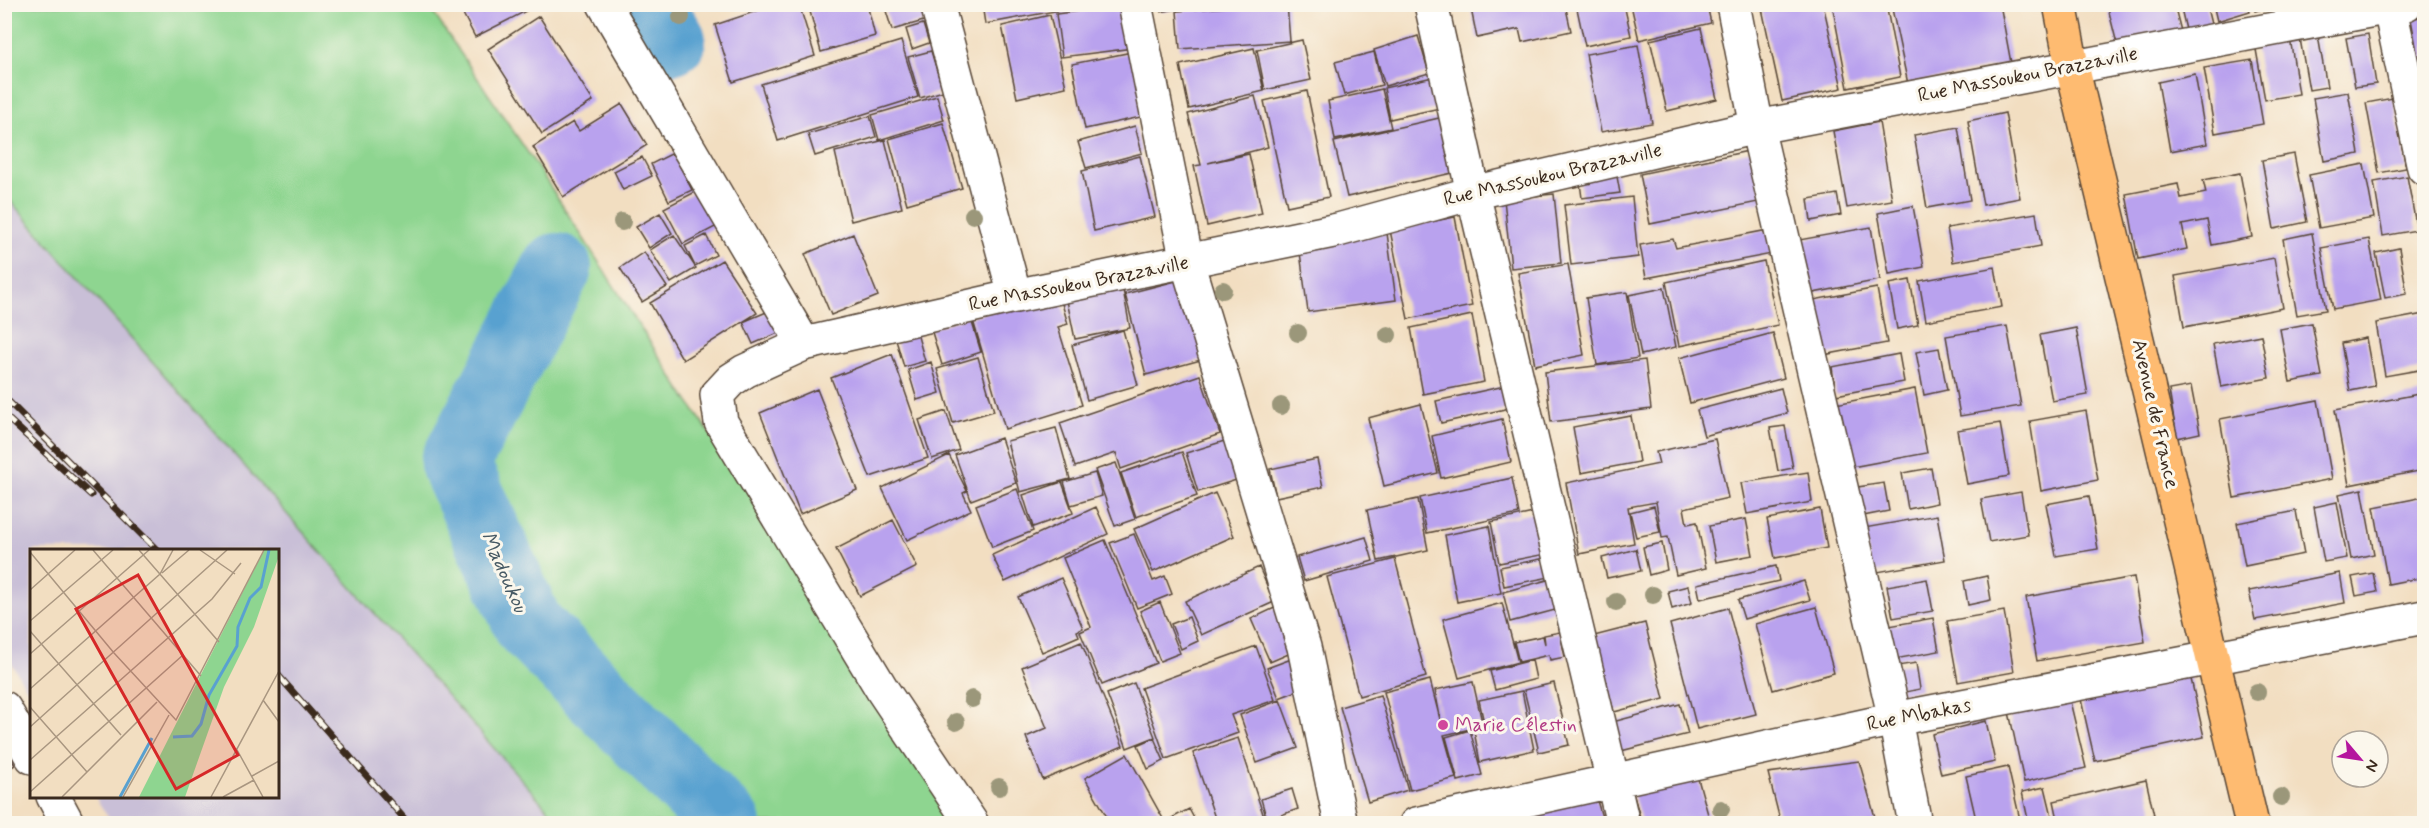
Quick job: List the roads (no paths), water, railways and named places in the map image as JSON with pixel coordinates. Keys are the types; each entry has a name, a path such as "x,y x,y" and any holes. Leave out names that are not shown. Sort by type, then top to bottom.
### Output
{"main road":[{"name":"Avenue de France","path":"2060,4 2072,66 2252,824"}],"street":[{"path":"604,4 804,344"},
{"path":"937,4 1015,296"},
{"path":"1135,4 1187,262 1304,647 1341,824"},
{"path":"1431,4 1473,193 1615,781 1623,824"},
{"path":"1733,4 1757,127 1895,719 1915,824"},
{"path":"2395,6 2424,168"},
{"name":"Rue Massoukou Brazzaville","path":"972,824 883,691 721,422 717,409 717,395 731,380 804,344 1015,296 1338,230 1473,193 1757,127 2395,6"},
{"name":"Rue Mbakas","path":"1416,824 1895,719 2424,616"},
{"path":"4,708 30,754"},
{"path":"54,798 68,824"}],"waterway":[{"name":"Madoukou","path":"647,4 671,40"},
{"name":"Madoukou","path":"557,268 455,463 529,626 727,824"}],"railway":[{"path":"4,397 156,549"},
{"path":"4,415 91,495"},
{"path":"279,676 409,824"}],"place":[{"name":"Marie Célestin","path":"1443,725"}]}
